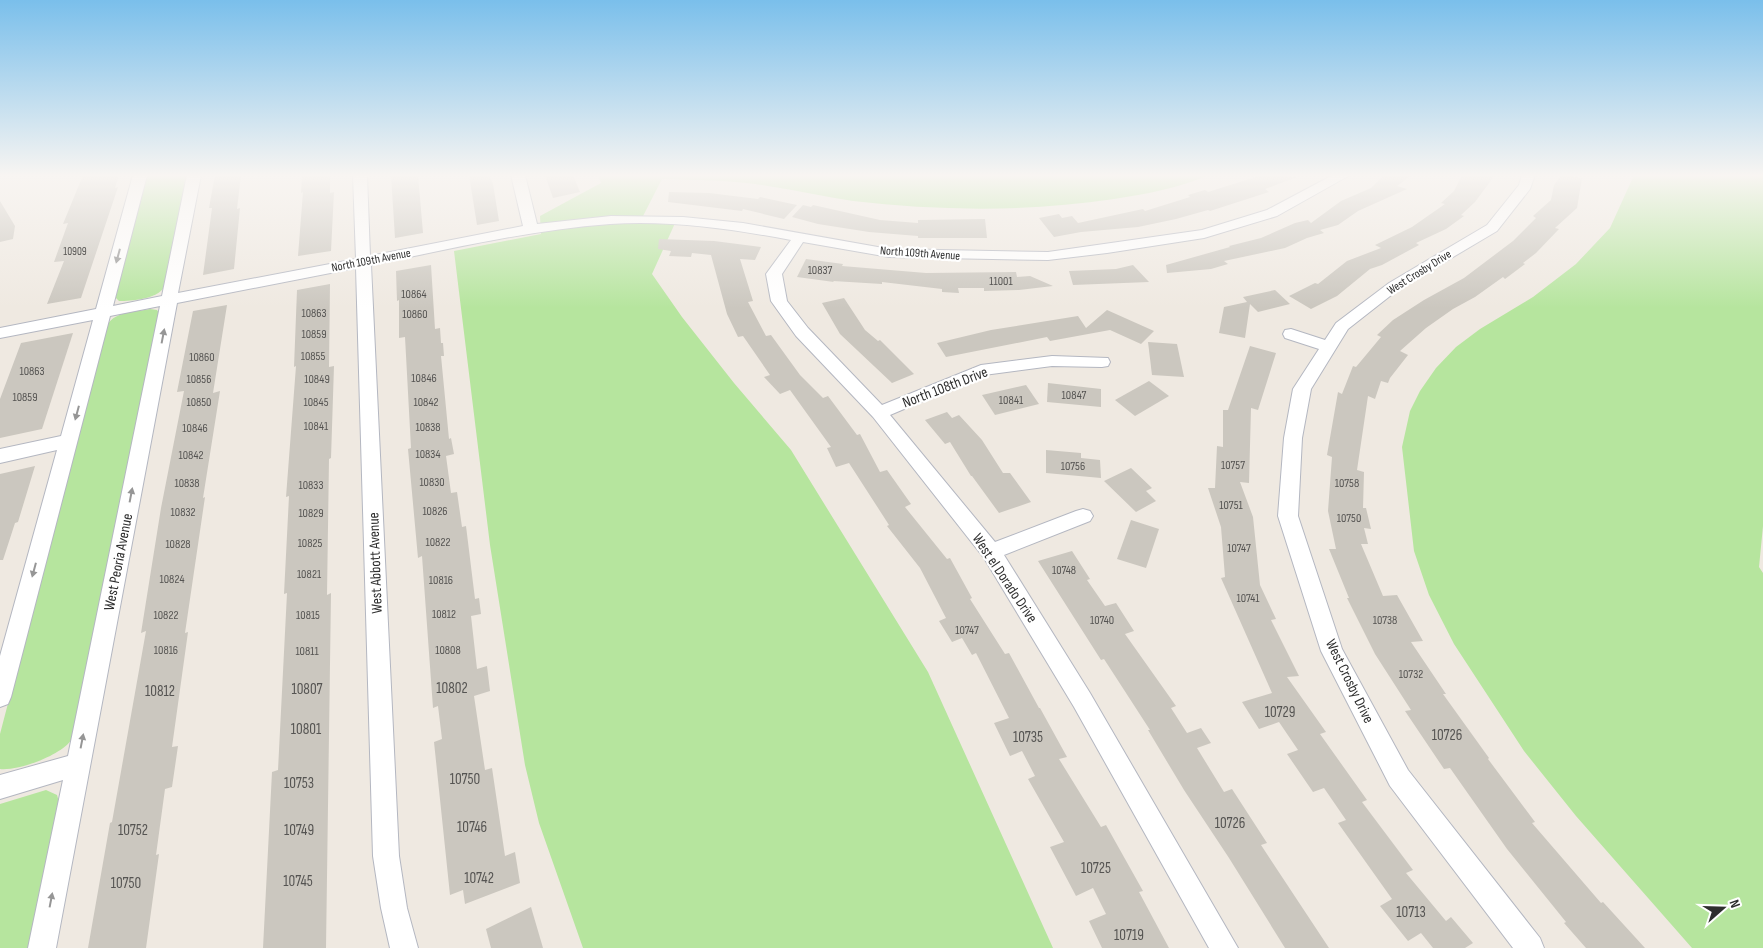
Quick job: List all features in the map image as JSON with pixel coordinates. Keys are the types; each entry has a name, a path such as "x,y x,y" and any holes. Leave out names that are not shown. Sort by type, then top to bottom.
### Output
{"street":[{"path":"0,697 128,219"},
{"name":"West Peoria Avenue","path":"42,948 185,219"},
{"name":"West Abbott Avenue","path":"362,219 386,856 394,908 404,948"},
{"path":"529,219 531,229"},
{"name":"North 109th Avenue","path":"0,333 531,229 611,220 683,221 743,227 799,238 898,253 971,256 1048,256 1204,234 1252,219"},
{"name":"West Crosby Drive","path":"1499,219 1492,228 1394,286 1342,326 1302,389 1293,438 1288,516 1332,651 1399,778 1530,948"},
{"name":"West el Dorado Drive","path":"799,238 774,274 779,301 802,332 879,413 991,552 1082,700 1224,948"},
{"path":"1291,334 1328,347"},
{"name":"North 108th Drive","path":"879,413 981,370 1052,361 1102,362"},
{"path":"0,456 70,441"},
{"path":"991,552 1083,516"},
{"path":"0,787 77,765"}],"green space":[{"path":"135,219 178,219 164,287 161,291 150,297 137,300 119,301 115,297"},
{"path":"540,219 676,221 652,274 682,317 734,383 791,450 928,672 1053,948 583,948 539,823 525,765 490,545 454,251 541,234"},
{"path":"1614,219 1763,219 1763,526 1759,567 1763,573 1763,948 1692,948 1576,816 1524,751 1454,644 1429,595 1414,551 1402,447 1410,411 1420,391 1436,368 1456,347 1480,329 1533,297 1576,264 1610,228"},
{"path":"150,309 157,310 159,313 72,739 59,751 39,761 28,765 0,769 0,734 107,325 115,317"},
{"path":"46,790 57,795 59,802 30,948 0,948 0,804"}],"building":[{"path":"0,219 11,219 15,226 13,239 0,242"},
{"path":"65,219 107,219 81,298 47,304 64,261 54,262 68,223 63,224"},
{"path":"210,219 239,219 234,269 203,275"},
{"path":"301,219 333,219 331,251 298,256"},
{"path":"394,219 422,219 423,233 395,238"},
{"path":"476,219 499,219 499,221 477,225"},
{"path":"800,219 877,219 918,223 918,220 985,219 987,238 918,238 918,236 869,232"},
{"path":"1040,219 1075,219 1078,223 1095,219 1175,219 1138,227 1081,232 1054,237"},
{"path":"1316,219 1346,219 1338,225 1320,230 1324,233 1285,248 1224,261 1228,264 1211,269 1167,273 1166,265 1261,238 1295,223 1308,220 1311,223"},
{"path":"1423,219 1460,219 1446,229 1416,243 1419,245 1382,265 1370,269 1337,296 1311,309 1289,296 1315,283 1318,284 1347,261 1381,248 1375,245 1412,227"},
{"path":"1535,219 1565,219 1555,228 1559,229 1536,253 1523,263 1525,264 1505,279 1503,277 1475,297 1453,309 1426,328 1400,351 1408,355 1388,383 1381,381 1375,399 1368,396 1357,470 1364,472 1363,508 1366,508 1371,529 1364,528 1368,544 1361,544 1383,596 1397,595 1423,641 1411,642 1446,694 1443,694 1535,822 1532,823 1601,903 1603,902 1645,948 1586,948 1564,923 1566,922 1507,849 1450,768 1444,769 1405,711 1411,710 1375,654 1347,598 1349,598 1329,549 1336,549 1328,511 1332,457 1327,455 1338,392 1342,394 1353,366 1356,367 1381,337 1377,335 1393,320 1464,278 1513,241"},
{"path":"659,239 714,241 761,247 755,260 740,259 753,301 748,302 766,336 771,335 800,375 823,398 828,396 857,435 860,434 880,472 887,470 911,504 905,507 947,559 950,558 972,598 970,599 1005,654 1009,653 1067,757 1059,759 1101,827 1106,825 1143,891 1139,892 1169,948 1102,948 1089,921 1106,914 1093,888 1076,896 1050,847 1064,842 1028,779 1035,776 1022,751 1010,756 994,723 1009,718 976,653 972,655 962,638 952,642 939,621 946,618 920,568 887,526 889,525 849,463 836,467 827,448 831,447 790,390 780,394 764,377 770,375 743,336 738,337 727,314 711,255 692,253 691,257 669,256 671,251 658,249"},
{"path":"806,259 843,264 842,266 926,273 1016,272 1017,277 1030,276 1053,286 1019,290 984,291 984,288 958,288 959,293 942,292 942,289 882,282 882,284 834,282 797,277"},
{"path":"431,265 435,329 440,328 441,343 443,343 444,356 441,356 449,439 451,438 454,454 446,456 451,493 457,492 462,527 466,526 475,599 479,598 481,614 471,616 477,669 487,666 490,691 474,696 485,770 492,768 505,856 515,852 520,883 465,904 463,890 450,895 434,742 442,739 438,706 433,708 422,556 418,558 408,449 411,448 405,337 399,338 399,300 397,301 396,271"},
{"path":"1133,265 1149,282 1073,285 1069,271 1116,269"},
{"path":"330,284 329,367 334,366 331,458 329,459 327,595 331,593 326,948 263,948 272,772 278,770 287,593 284,594 289,496 286,497 296,366 294,367 297,290"},
{"path":"1275,290 1290,304 1258,312 1250,304 1245,338 1219,333 1224,307 1247,302 1243,297"},
{"path":"844,298 865,330 878,341 880,340 914,374 892,383 840,334 822,303"},
{"path":"227,305 213,393 220,391 203,498 205,497 185,633 188,632 172,747 178,746 172,787 165,789 156,855 159,854 146,948 88,948 146,631 141,633 161,508 184,391 177,392 193,311"},
{"path":"1107,310 1154,331 1141,344 1110,330 1050,341 1047,337 946,357 937,343 991,330 1078,316 1086,328"},
{"path":"73,333 42,429 0,438 0,399 21,343"},
{"path":"1148,342 1177,344 1184,377 1152,375"},
{"path":"1250,346 1276,353 1258,410 1251,408 1249,483 1240,482 1253,517 1260,585 1276,619 1271,620 1299,676 1287,677 1326,732 1320,734 1367,800 1362,802 1413,870 1406,873 1446,921 1451,917 1473,943 1465,948 1433,948 1421,933 1408,941 1380,906 1392,899 1338,823 1346,820 1324,788 1313,792 1287,754 1298,750 1279,722 1259,729 1242,702 1272,693 1221,578 1225,577 1221,527 1208,488 1215,488 1217,446 1223,447 1223,410 1228,410"},
{"path":"1149,381 1169,396 1135,416 1115,400"},
{"path":"1048,383 1101,389 1101,407 1047,402"},
{"path":"1026,385 1039,404 995,415 982,395"},
{"path":"947,412 952,418 959,415 982,440 1003,473 1010,473 1031,502 999,513 971,476 950,442 945,444 925,420"},
{"path":"1046,450 1081,453 1081,458 1100,460 1101,478 1046,473"},
{"path":"35,466 18,522 15,523 3,560 0,560 0,474"},
{"path":"1131,468 1152,488 1146,491 1156,501 1136,512 1104,481"},
{"path":"1131,520 1159,529 1146,568 1117,559"},
{"path":"1072,551 1090,579 1087,580 1105,606 1116,603 1134,631 1125,634 1176,706 1171,708 1187,733 1201,728 1211,743 1197,748 1224,792 1232,789 1267,843 1261,845 1329,948 1285,948 1184,790 1148,730 1150,730 1104,659 1101,660 1038,561"},
{"path":"531,907 543,948 491,948 486,929"}]}
